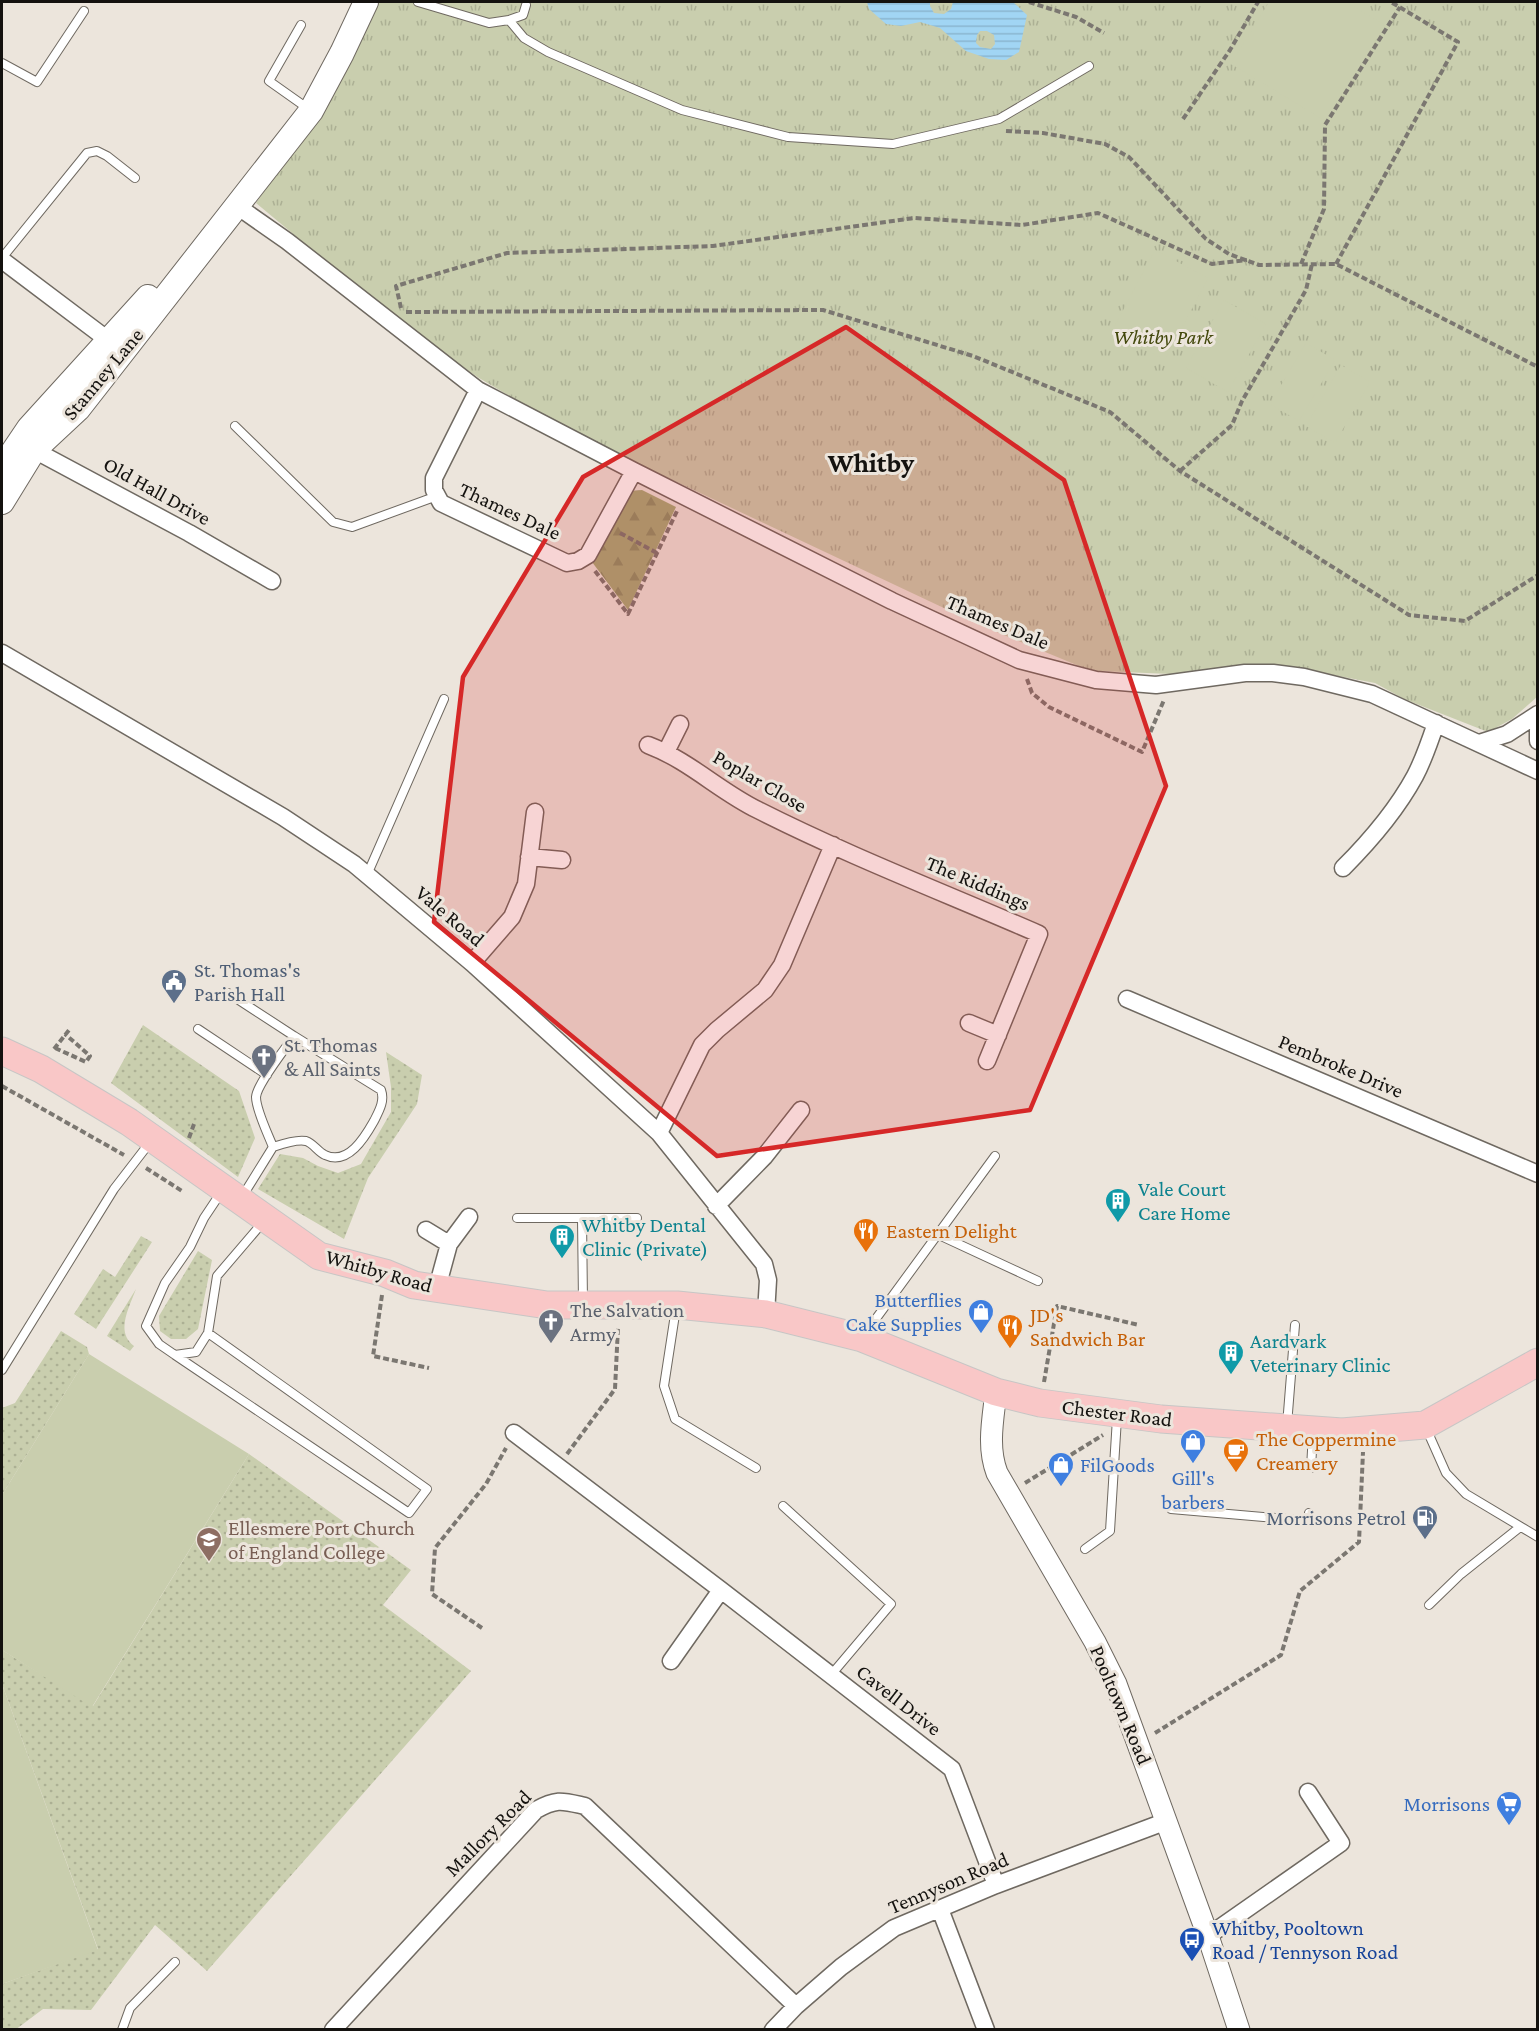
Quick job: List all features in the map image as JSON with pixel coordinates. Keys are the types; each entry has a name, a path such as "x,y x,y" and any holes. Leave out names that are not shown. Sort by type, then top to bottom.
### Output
{"main road":[{"name":"Stanney Lane","path":"2,468 28,444 78,409 115,346 205,246 237,206 311,111 366,2"},
{"name":"Stanney Lane","path":"2,502 28,444"},
{"name":"Whitby Road","path":"5,1051 51,1075 129,1122 225,1199 266,1218 319,1256 385,1273 414,1285 546,1305 677,1305 766,1314"},
{"name":"Chester Road","path":"766,1314 862,1338 996,1392 1117,1420 1161,1419 1342,1432 1425,1425 1538,1362"}],"street":[{"name":"Thames Dale","path":"237,206 287,241 478,390 892,601 1019,660 1096,680 1156,685 1245,673 1272,673 1304,677 1372,694 1538,771"},
{"path":"2,259 115,346"},
{"name":"Thames Dale","path":"478,390 434,478 434,490 441,503 567,563 585,557"},
{"name":"Old Hall Drive","path":"28,444 272,581"},
{"path":"585,557 634,471"},
{"name":"Vale Road","path":"2,653 283,817 354,864 472,963 659,1133 764,1264 768,1280 766,1314"},
{"path":"1479,743 1507,734 1538,714"},
{"path":"1343,868 1393,812 1416,774 1436,723"},
{"path":"666,752 680,724"},
{"path":"1538,730 1538,741"},
{"name":"Poplar Close","path":"648,745 666,752 755,809 833,845"},
{"path":"472,963 512,917 526,884 535,812"},
{"path":"659,1133 702,1045 765,990 782,965 833,845"},
{"name":"The Riddings","path":"833,845 1039,934 987,1061"},
{"path":"529,857 562,860"},
{"name":"Pembroke Drive","path":"1127,999 1538,1174"},
{"path":"969,1023 998,1035"},
{"path":"716,1206 764,1157 801,1110"},
{"path":"437,1288 448,1244 470,1217"},
{"path":"426,1230 448,1244"},
{"name":"Pooltown Road","path":"996,1392 991,1448 997,1473 1095,1642 1116,1684 1208,1936 1239,2030"},
{"name":"Cavell Drive","path":"514,1433 952,1769 996,1885"},
{"path":"671,1661 721,1590"},
{"path":"1208,1936 1341,1843 1308,1792"},
{"name":"Mallory Road","path":"333,2030 536,1810 549,1802 564,1801 585,1806 796,2006"},
{"name":"Tennyson Road","path":"773,2030 796,2006 841,1967 894,1928 996,1885 1167,1821"},
{"path":"940,1909 986,2030"}],"lane":[{"path":"418,2 489,23 523,15 526,5"},
{"path":"2,63 37,82 84,11"},
{"path":"509,20 524,38 548,52 682,110 788,137 893,144 999,119 1089,66"},
{"path":"302,25 269,81 311,111"},
{"path":"2,259 87,153 97,151 107,156 135,178"},
{"path":"235,426 333,522 352,527 437,496"},
{"path":"367,875 444,699"},
{"path":"208,1333 427,1489 409,1514 159,1344 146,1326 165,1283 190,1247 225,1199 273,1147 290,1142 306,1142 327,1156 341,1156 351,1152 372,1125 381,1106 383,1096 381,1090 228,993"},
{"path":"198,1029 267,1075"},
{"path":"273,1147 256,1096 267,1075 294,1036"},
{"path":"2,1370 114,1189 153,1139"},
{"path":"862,1338 995,1156"},
{"path":"175,1355 196,1352 208,1333 217,1276 266,1218"},
{"path":"517,1218 637,1218"},
{"path":"582,1218 583,1306"},
{"path":"939,1235 1038,1281"},
{"path":"677,1305 664,1386 675,1419 756,1468"},
{"path":"1295,1325 1300,1429 1311,1468"},
{"path":"1085,1549 1110,1531 1117,1420"},
{"path":"1425,1425 1446,1473 1466,1494 1538,1537"},
{"path":"783,1506 891,1604 831,1675"},
{"path":"1172,1509 1309,1521 1309,1513"},
{"path":"1429,1605 1461,1574 1520,1527"},
{"path":"122,2030 130,2008 175,1962"}],"path":[{"path":"1029,2 1076,17 1104,33"},
{"path":"1183,118 1230,50 1258,2"},
{"path":"1336,264 1458,42 1391,2"},
{"path":"1301,264 1324,209 1325,125 1400,7"},
{"path":"999,119 1004,130 1042,133 1105,144 1129,157 1206,239 1229,254 1259,265 1336,264 1538,367"},
{"path":"1247,261 1212,264 1098,213 1022,225 914,218 712,246 507,253 396,286 402,312 823,310 973,356 1110,412 1180,471 1409,615 1466,621 1538,575"},
{"path":"1180,471 1232,425 1242,401 1306,290 1312,264"},
{"path":"585,557 628,614 684,496"},
{"path":"605,525 657,553"},
{"path":"1019,660 1032,693 1049,707 1142,752 1171,683"},
{"path":"50,1054 69,1030"},
{"path":"55,1048 86,1062 90,1056 65,1034"},
{"path":"2,1086 136,1162 225,1199"},
{"path":"188,1141 194,1124"},
{"path":"385,1273 373,1356 429,1368"},
{"path":"558,1466 615,1389 619,1306"},
{"path":"1040,1403 1058,1306 1139,1324"},
{"path":"1024,1483 1117,1420"},
{"path":"1139,1742 1281,1655 1300,1591 1359,1542 1363,1430"},
{"path":"482,1628 432,1594 435,1548 486,1484 514,1433"}],"highlighted area":[{"path":"846,327 1064,480 1166,786 1030,1110 717,1156 434,922 463,677 583,477"}],"green space":[{"name":"Whitby Park","path":"372,2 1537,2 1537,697 1512,719 1488,732 1404,699 1375,683 1291,667 1246,666 1171,674 1098,671 1079,666 982,626 628,459 532,409 479,378 422,339 256,203 315,115"},
{"path":"1269,2 1346,2 1385,25 1327,122 1231,64"},
{"path":"1155,250 1208,278 1165,360 1112,331"},
{"path":"1224,300 1266,324 1228,392 1186,368"},
{"path":"1306,343 1335,360 1299,421 1270,404"},
{"path":"1341,365 1370,382 1335,443 1306,426"},
{"path":"642,490 676,507 628,610 592,562 630,491"},
{"path":"143,1025 239,1091 255,1138 238,1177 111,1083"},
{"path":"386,1052 422,1075 417,1104 368,1178 344,1239 258,1189 280,1154 303,1158 338,1173 361,1164 391,1112 391,1087"},
{"path":"141,1236 152,1242 96,1329 74,1314 103,1269 115,1277"},
{"path":"198,1251 212,1260 198,1329 186,1339 171,1339 160,1331 159,1316"},
{"path":"136,1289 124,1327 128,1340 134,1346 130,1351 107,1336"},
{"path":"61,1331 87,1347 89,1354 2,1495 2,1408 15,1403"},
{"path":"89,1354 249,1454 92,1707 2,1650 2,1495"},
{"path":"249,1454 411,1570 383,1605 471,1671 207,1971 155,1925 91,2010 43,2009 15,2030 2,2029 2,1984 98,1949 2,1684 2,1650 93,1706"},
{"path":"2,1684 98,1950 2,1984"}],"water":[{"path":"867,2 930,2 934,13 944,14 951,9 953,2 1013,2 1027,15 1019,52 1006,60 989,59 966,51 940,28 920,22 901,26 886,24 869,9","holes":["980,31 987,31 994,35 995,44 991,49 980,47 976,43"]}],"place":[{"name":"St. Thomas's Parish Hall","path":"174,1005"},
{"name":"St. Thomas & All Saints","path":"264,1080"},
{"name":"Vale Court Care Home","path":"1118,1224"},
{"name":"Eastern Delight","path":"866,1254"},
{"name":"Whitby Dental Clinic (Private)","path":"562,1260"},
{"name":"Butterflies Cake Supplies","path":"981,1335"},
{"name":"The Salvation Army","path":"551,1345"},
{"name":"JD's Sandwich Bar","path":"1010,1350"},
{"name":"Aardvark Veterinary Clinic","path":"1231,1376"},
{"name":"Gill's barbers","path":"1193,1465"},
{"name":"The Coppermine Creamery","path":"1236,1474"},
{"name":"FilGoods","path":"1061,1488"},
{"name":"Morrisons Petrol","path":"1425,1541"},
{"name":"Ellesmere Port Church of England College","path":"209,1563"},
{"name":"Morrisons","path":"1509,1827"},
{"name":"Whitby, Pooltown Road / Tennyson Road","path":"1192,1963"}],"district":[{"name":"Whitby","path":"871,463"}]}
